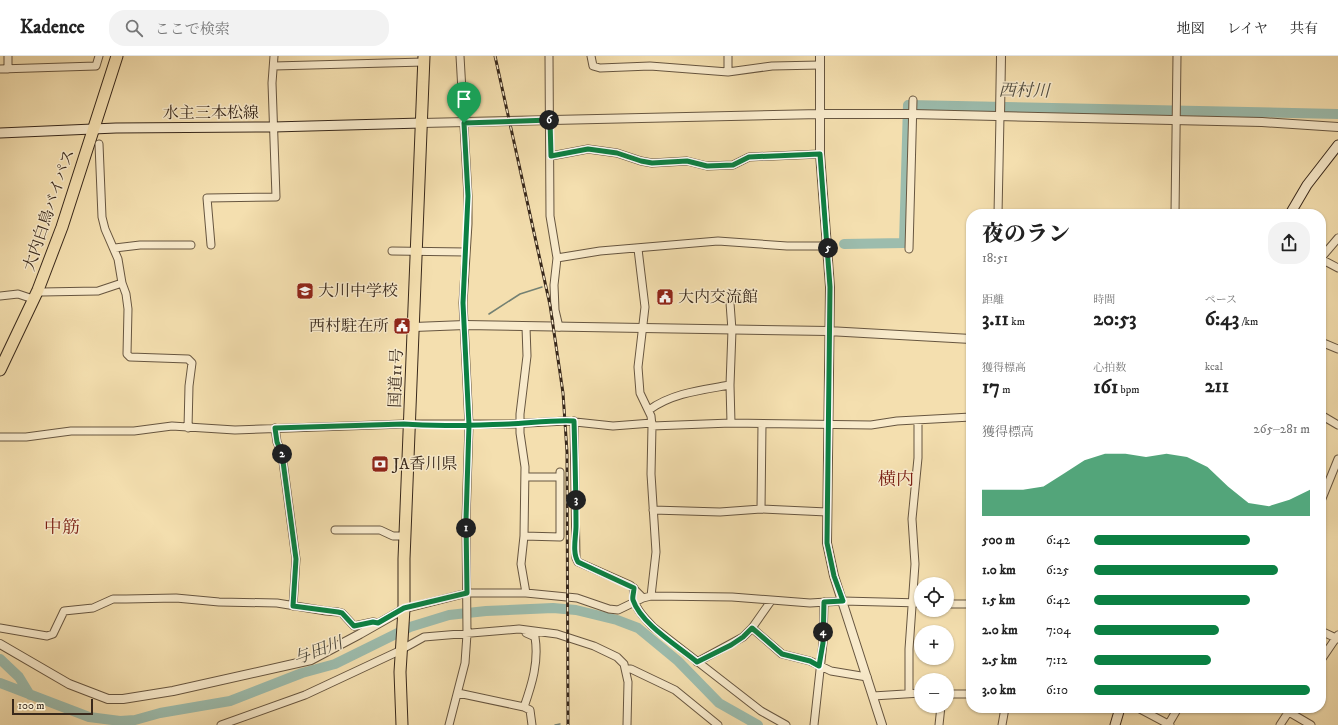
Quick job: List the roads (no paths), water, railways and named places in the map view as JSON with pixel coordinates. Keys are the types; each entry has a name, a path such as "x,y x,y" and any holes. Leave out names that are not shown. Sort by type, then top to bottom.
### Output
{"highway":[{"name":"大内白鳥バイパス","path":"0,370 36,294 62,226 117,56"},
{"name":"国道11号","path":"402,725 400,678 424,59"}],"main road":[{"name":"水主三本松線","path":"0,133 93,129 273,127 422,123"},
{"path":"1293,209 1307,185 1338,145"},
{"path":"1115,725 1119,713"}],"street":[{"path":"8,56 4,69 96,66 99,56"},
{"path":"211,245 207,198 276,197 273,127 274,56"},
{"path":"449,725 465,662 467,632 466,520 469,425 463,298 468,196 460,56"},
{"path":"549,56 551,156 550,216 557,258 554,285 555,310 559,327"},
{"path":"591,56 593,66 600,68 650,66 728,72 772,66 820,65"},
{"path":"728,56 728,72"},
{"path":"820,56 820,154 830,287 828,331 827,543 834,576 882,725"},
{"path":"998,209 1001,56"},
{"path":"1175,209 1178,56"},
{"path":"274,66 424,59"},
{"path":"909,248 913,100"},
{"path":"422,123 820,114 912,114 1270,122 1338,127"},
{"path":"99,144 102,217 105,229 118,259 122,283 126,294 128,309 127,354 130,357 188,359 192,363 188,386 188,428"},
{"path":"551,156 588,149 617,153 652,163 687,161 707,166 733,165 749,157 820,154"},
{"path":"1326,252 1338,238"},
{"path":"557,258 600,251 638,249 718,241 787,246 828,246"},
{"path":"114,248 140,245 191,245"},
{"path":"638,249 639,272 645,300 638,367 640,393 649,410 652,425 653,510 656,552 651,596"},
{"path":"392,252 466,252"},
{"path":"1326,261 1338,268"},
{"path":"0,296 36,294 42,292 98,291 122,283"},
{"path":"730,303 732,330 730,385 731,423"},
{"path":"414,326 465,325 828,331 966,339"},
{"path":"526,327 527,356 520,423 525,476 524,536 521,564 526,593"},
{"path":"1326,344 1338,349"},
{"path":"649,410 656,405 692,391 730,385"},
{"path":"0,437 26,437 71,431 119,432 164,427 235,430 410,425 469,425 574,421 587,424 613,426 731,423 871,425 966,417"},
{"path":"1326,418 1338,425"},
{"path":"909,693 911,603 915,564 912,497 918,458 918,420"},
{"path":"574,421 576,558 578,562 634,588 643,598"},
{"path":"761,509 762,424"},
{"path":"275,428 277,442 282,454 295,553 293,606"},
{"path":"1326,489 1338,459"},
{"path":"524,536 560,537 560,474 525,476"},
{"path":"653,510 720,512 761,509 827,512"},
{"path":"334,530 380,530 393,536 405,536"},
{"path":"634,588 633,600 642,615 652,627 761,711 786,725"},
{"path":"0,644 69,684 108,699 124,699 173,691 310,660 378,623 403,613 467,596 526,593 576,598 609,609 618,610 643,598 651,596 732,597 771,601 911,603"},
{"path":"0,628 47,636 53,634 64,611 93,608 113,600 176,598 219,602 276,603 342,613 354,626 373,622 378,623"},
{"path":"697,662 731,645 743,637 752,628 771,601"},
{"path":"814,725 819,666 823,643 824,602"},
{"path":"954,604 966,604"},
{"path":"752,628 782,654 810,661 831,671 867,677"},
{"path":"519,629 523,633 533,634 536,643 534,674 524,707"},
{"path":"221,725 305,695 424,637 467,632 519,629 557,634 594,646 617,657 624,664 628,682 627,725"},
{"path":"1326,633 1337,637 1326,653"},
{"path":"626,669 632,669 675,690 718,725"},
{"path":"458,693 524,707 530,710 532,725"},
{"path":"873,696 914,693"},
{"path":"954,694 966,694"},
{"path":"939,725 940,713"},
{"path":"1002,725 1004,713"},
{"path":"1147,713 1169,725 1175,713"},
{"path":"1280,725 1285,713"},
{"path":"1293,713 1311,725"}],"waterway":[{"name":"西村川","path":"844,244 904,243 908,105 1338,114"},
{"path":"489,314 520,294 542,287"},
{"name":"与田川","path":"0,683 89,717 120,721 135,720 160,713 230,701 302,673 335,664 410,627 449,615 486,611 553,608 576,610 617,620 638,628 678,661 719,703 758,725"},
{"path":"0,659 19,677 30,695"},
{"path":"555,725 560,724"}],"railway":[{"path":"495,56 550,305 563,393 567,452 568,725"}],"place":[{"name":"大川中学校","path":"305,291"},
{"name":"大内交流館","path":"665,297"},
{"name":"西村駐在所","path":"402,326"},
{"name":"JA香川県","path":"380,464"}],"district":[{"name":"横内","path":"896,480"},
{"name":"中筋","path":"62,528"}]}
